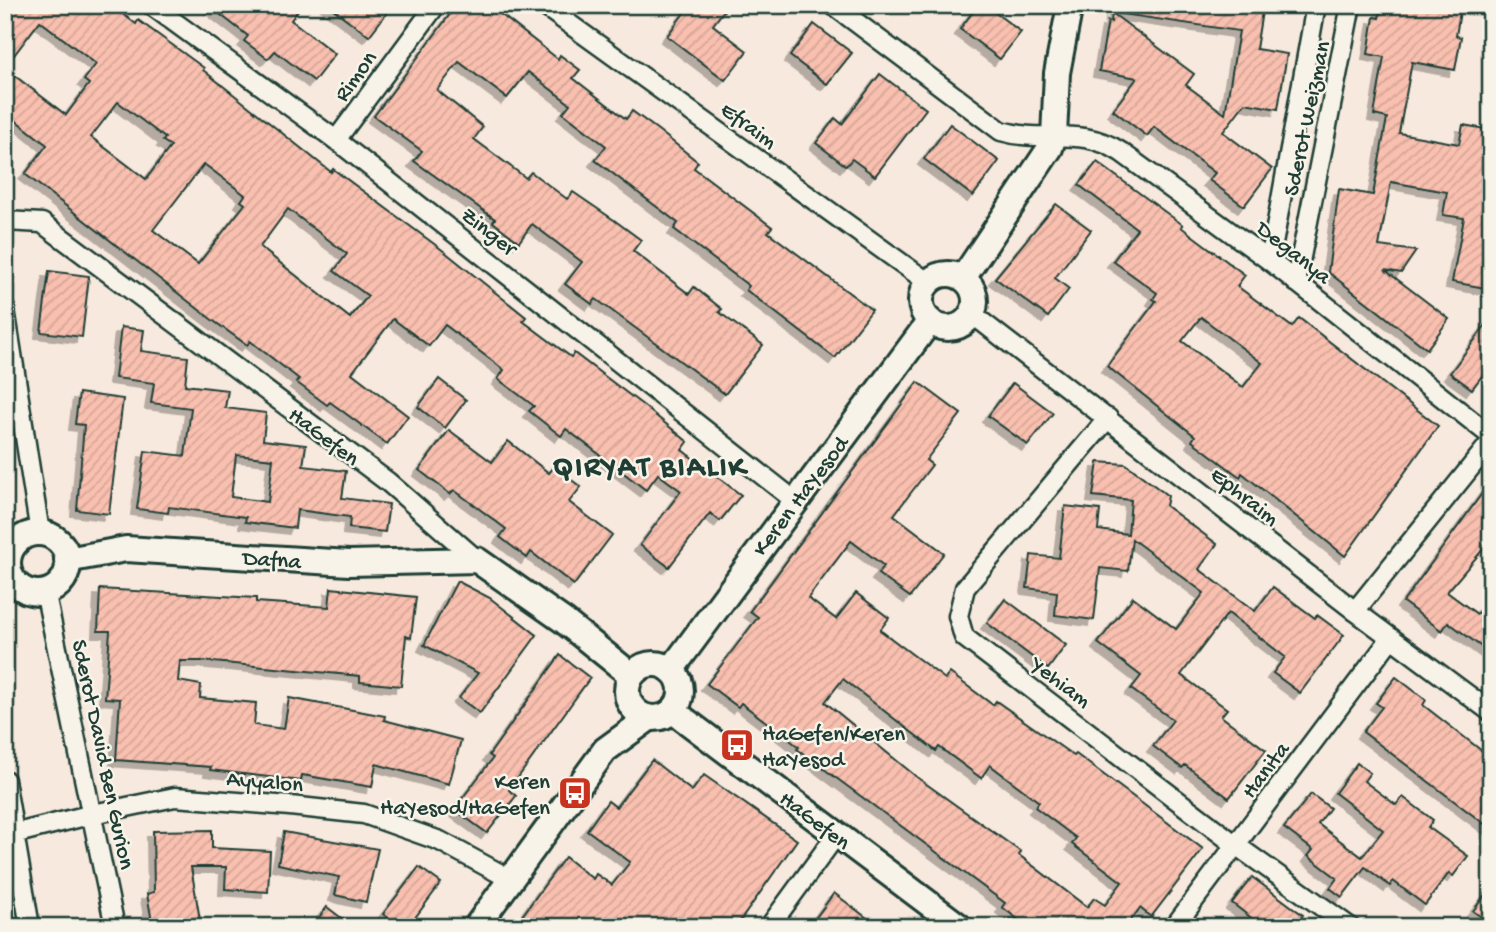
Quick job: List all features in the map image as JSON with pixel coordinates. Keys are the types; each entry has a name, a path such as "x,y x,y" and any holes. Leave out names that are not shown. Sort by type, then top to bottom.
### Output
{"street":[{"name":"Zinger","path":"151,5 336,141 794,500"},
{"name":"Rimon","path":"336,141 436,5"},
{"name":"Efraim","path":"543,5 929,283"},
{"name":"Deganya","path":"833,5 1001,131 1028,136 1086,136 1104,141 1270,261 1491,436"},
{"path":"963,278 1041,164 1054,136 1057,73 1070,5"},
{"name":"Sderot Weizman","path":"1270,261 1315,5"},
{"name":"Sderot Weizman","path":"1296,282 1351,5"},
{"name":"HaGefen","path":"5,221 41,223 388,482 477,560 564,621 629,686"},
{"path":"945,274 963,278 975,298 972,314 967,321 953,328 930,321 921,298 929,283 945,274"},
{"path":"5,309 40,533"},
{"name":"Ephraim","path":"972,314 1355,611 1491,712"},
{"name":"Keren HaYesod","path":"671,670 794,500 930,321"},
{"name":"Yehiam","path":"1108,418 965,588 958,616 964,638 1237,846 1350,927"},
{"path":"1355,611 1491,442"},
{"path":"40,533 56,539 67,560 64,576 45,592 23,588 12,577 7,564 14,544 26,536 40,533"},
{"name":"Dafna","path":"67,560 126,549 349,563 477,560"},
{"name":"Sderot David Ben Gurion","path":"45,592 115,927"},
{"name":"Hanita","path":"1174,927 1391,638"},
{"path":"476,927 605,750 649,718 666,716 673,711 681,695 681,686 671,670 655,664 638,669 615,718 605,750"},
{"path":"629,686 634,710 649,718"},
{"name":"HaGefen","path":"673,711 960,927"},
{"path":"5,780 10,834 30,927"},
{"name":"Ayyalon","path":"10,834 175,797 364,814 440,841 510,878"},
{"path":"769,927 837,834"}],"building":[{"path":"5,5 111,5 136,24 138,20 204,68 203,70 331,172 333,169 445,252 526,317 523,321 571,357 574,353 644,406 688,442 682,450 741,495 720,521 710,513 669,567 640,545 681,491 658,474 646,490 566,429 561,436 529,411 534,406 498,379 504,370 445,325 429,346 393,319 352,373 408,416 387,444 330,402 327,405 296,382 299,379 250,341 247,345 211,319 25,174 47,145 5,112 5,89 15,76 66,115 89,84 84,80 96,64 40,21 5,67","holes":["118,102 165,138 163,141 171,146 146,179 91,137","204,164 245,195 241,201 245,204 198,264 153,230","288,209 347,254 334,271 368,296 350,318 260,247"]},
{"path":"208,5 302,5 291,20 335,54 314,81 275,51 268,59 244,41 248,36"},
{"path":"328,5 393,5 369,36"},
{"path":"457,5 489,5 558,59 560,55 580,70 573,78 626,119 632,111 658,130 698,162 694,168 772,227 768,232 872,310 835,358 746,290 749,286 674,229 678,223 595,160 606,146 563,113 570,104 528,72 507,98 459,62 437,90 483,127 474,139 526,178 531,172 567,199 573,192 614,220 641,240 633,251 689,294 694,287 722,309 719,312 763,345 725,394 596,299 592,304 565,284 582,262 532,224 519,242 493,222 495,219 414,161 422,151 374,116"},
{"path":"690,5 728,5 713,25 747,51 725,80 667,36"},
{"path":"978,5 985,5 1021,32 1000,59 960,29"},
{"path":"1115,5 1263,5 1256,49 1287,54 1278,109 1245,103 1223,132 1272,169 1244,206 1209,180 1215,173 1154,127 1147,136 1113,110 1137,78 1099,71 1108,21 1111,22 1112,13 1194,74 1186,85 1225,114 1239,31 1115,13"},
{"path":"1382,5 1461,5 1456,36 1461,37 1455,70 1412,62 1399,133 1459,144 1463,125 1491,130 1491,289 1452,282 1464,218 1443,215 1447,192 1391,182 1379,246 1416,251 1401,273 1385,270 1449,319 1427,349 1328,272 1339,189 1373,195 1387,118 1374,115 1384,57 1368,54 1374,17 1379,18"},
{"path":"814,24 852,53 827,84 790,56"},
{"path":"880,74 926,109 875,176 852,159 846,166 816,143 835,118 842,124"},
{"path":"950,124 999,161 973,196 924,159"},
{"path":"1097,162 1183,225 1181,227 1245,275 1237,286 1292,327 1299,318 1438,426 1345,556 1242,473 1240,477 1192,441 1195,436 1107,366 1156,301 1153,299 1157,293 1113,261 1137,229 1079,185","holes":["1201,317 1262,363 1243,387 1182,341"]},
{"path":"1056,204 1091,230 1055,278 1069,289 1048,317 995,278"},
{"path":"49,271 89,276 82,337 41,332"},
{"path":"1491,318 1491,364 1472,389 1450,373"},
{"path":"121,327 144,330 141,351 188,357 185,385 228,390 225,408 266,413 263,440 306,445 303,466 346,471 342,498 389,504 385,532 349,528 350,517 297,510 295,528 245,522 246,517 169,507 168,513 137,509 145,451 185,456 191,408 151,403 154,383 115,378","holes":["236,455 273,459 268,502 231,497"]},
{"path":"439,379 466,400 445,428 418,407"},
{"path":"918,382 961,414 926,460 932,465 894,515 944,553 910,597 878,574 884,566 851,541 808,598 836,619 856,593 889,618 880,630 945,679 950,673 993,705 996,701 1074,756 1076,754 1203,849 1151,917 1140,908 1126,927 1028,927 1002,907 1005,903 797,749 799,747 741,703 738,707 707,684 758,617 750,611","holes":["843,679 936,751 939,747 981,778 990,765 1039,802 1035,807 1076,838 1072,844 1122,882 1105,905 1094,898 1087,907 1019,855 1021,852 918,778 825,702"]},
{"path":"1013,383 1053,413 1028,445 988,416"},
{"path":"79,393 123,399 109,514 77,510 84,425 75,424"},
{"path":"449,430 492,462 508,441 549,473 554,467 581,487 569,502 612,535 574,585 531,552 527,558 500,537 506,529 454,490 450,494 419,470"},
{"path":"1098,462 1126,464 1168,496 1166,506 1217,544 1199,569 1255,611 1273,587 1315,618 1317,615 1344,635 1300,693 1273,673 1285,657 1228,613 1181,675 1227,709 1221,716 1266,750 1229,798 1185,765 1182,768 1153,746 1173,720 1131,689 1141,676 1098,643 1133,597 1176,629 1204,593 1132,539 1128,571 1100,568 1094,620 1055,615 1057,592 1027,588 1031,555 1059,558 1065,506 1100,510 1098,530 1128,534 1131,500 1093,496"},
{"path":"1491,481 1491,540 1447,592 1477,614 1491,596 1491,654 1448,622 1442,631 1403,602"},
{"path":"457,581 490,598 537,635 480,713 459,698 478,673 424,645"},
{"path":"331,588 416,597 411,638 406,636 401,686 360,682 360,676 202,661 180,661 178,681 201,685 200,698 256,703 254,725 284,729 289,698 385,716 384,720 461,740 449,784 376,764 372,787 302,775 301,781 210,770 211,767 116,760 120,699 105,698 110,631 98,631 100,589 256,598 256,602 329,607"},
{"path":"1005,599 1066,645 1048,669 987,623"},
{"path":"560,655 590,678 509,790 516,796 487,833 454,809 493,758 489,755"},
{"path":"1396,677 1426,700 1423,705 1491,758 1491,829 1363,732 1382,707 1376,703"},
{"path":"652,760 692,791 704,775 797,840 736,927 514,927 565,857 593,879 596,874 612,885 630,862 587,830 608,801 616,807"},
{"path":"1357,763 1370,773 1364,781 1396,805 1403,797 1433,820 1428,827 1468,856 1453,876 1449,873 1425,905 1393,881 1390,886 1365,867 1342,897 1330,888 1337,878 1308,856 1313,850 1284,828 1311,794 1330,808 1318,824 1362,857 1383,830 1335,793"},
{"path":"212,830 212,848 270,851 268,892 225,889 226,867 191,867 200,920 153,927 147,894 154,892 153,831"},
{"path":"284,832 378,849 366,902 335,895 339,877 278,864"},
{"path":"419,867 441,883 408,927 400,927 383,914"},
{"path":"1252,877 1303,915 1295,927 1263,927 1232,903"},
{"path":"1491,887 1491,924 1473,911"},
{"path":"834,893 879,927 809,927"},
{"path":"327,907 353,927 312,927"}],"place":[{"name":"HaGefen/Keren HaYesod","path":"737,745"},
{"name":"Keren HaYesod/HaGefen","path":"575,793"}],"district":[{"name":"QIRYAT BIALIK","path":"650,465"}]}
